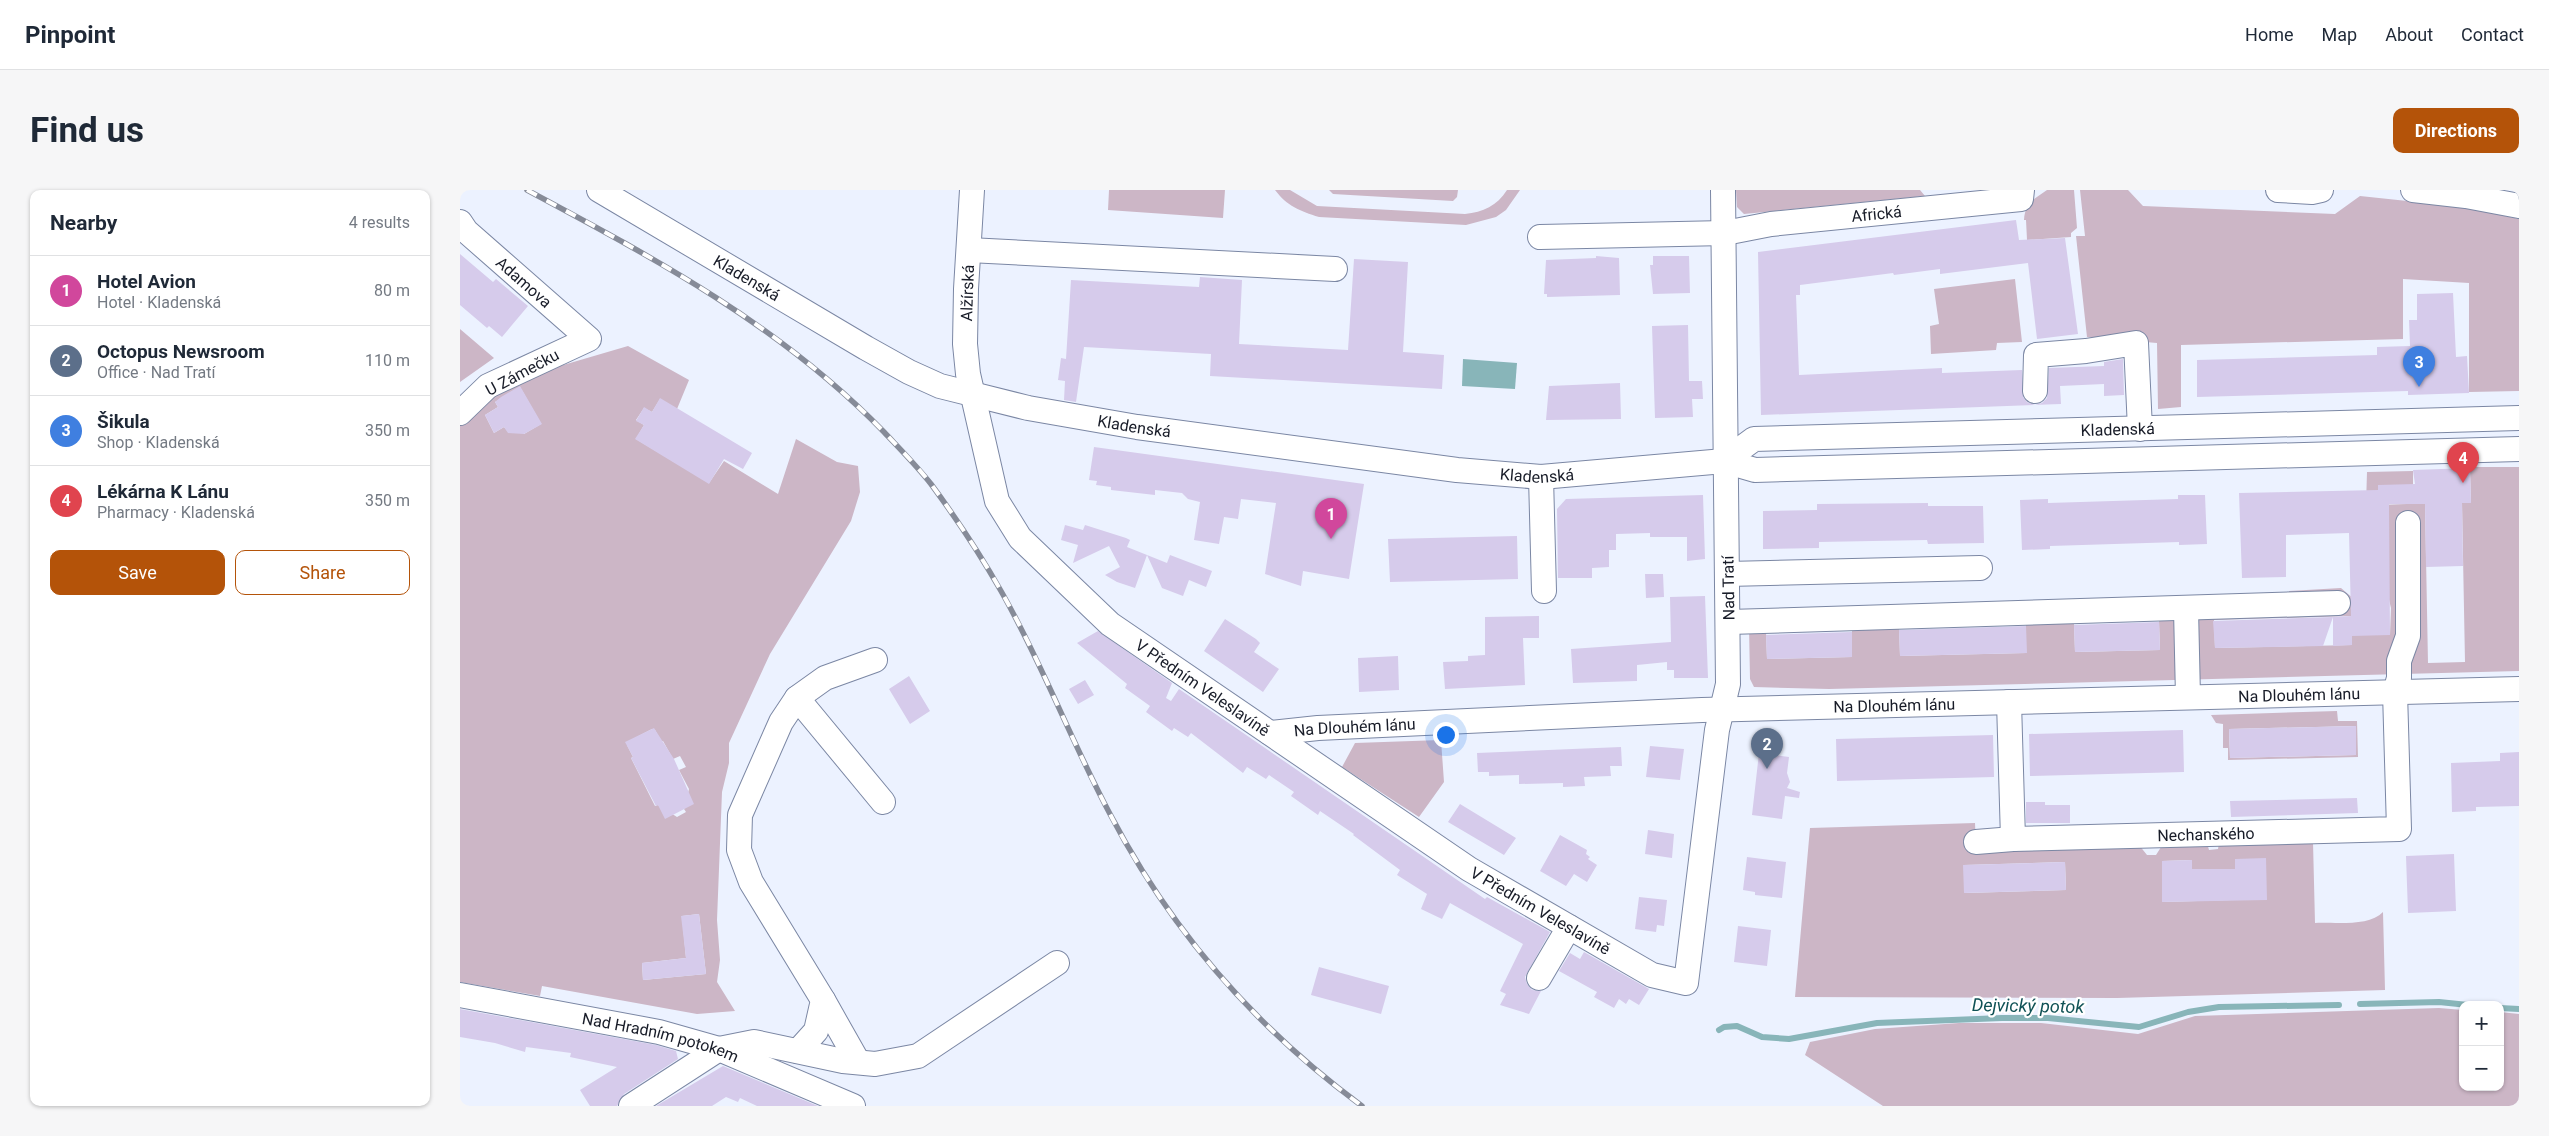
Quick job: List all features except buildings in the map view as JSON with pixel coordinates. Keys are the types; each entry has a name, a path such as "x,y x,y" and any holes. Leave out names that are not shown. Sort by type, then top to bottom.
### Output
{"street":[{"name":"Kladenská","path":"599,190 909,372 940,386 972,396 1146,429 1457,470 1541,477 1724,461 1755,470 2519,449"},
{"name":"Alžírská","path":"972,190 968,250 966,344 972,396"},
{"name":"Nad Tratí","path":"1686,983 1717,730 1728,684 1724,461 1725,233 1723,190"},
{"name":"Africká","path":"1725,233 1771,224 2021,198 2022,190"},
{"path":"2278,190 2312,192 2321,190"},
{"path":"2413,190 2466,193 2519,206"},
{"name":"Adamova","path":"460,222 466,231 589,339"},
{"path":"1540,238 1725,233"},
{"path":"968,250 1335,269"},
{"name":"U Zámečku","path":"460,413 488,386 589,339"},
{"path":"2035,391 2036,354 2086,351 2136,343 2140,429"},
{"name":"V Předním Veleslavíně","path":"972,396 997,501 1020,538 1110,624 1469,869 1652,975 1686,983"},
{"name":"Kladenská","path":"1724,461 1754,439 2519,418"},
{"path":"2447,421 2448,451"},
{"path":"1541,477 1544,591"},
{"path":"2395,692 2399,661 2408,636 2408,523"},
{"path":"1727,574 1980,568"},
{"path":"1728,622 2338,603"},
{"path":"2186,609 2188,697"},
{"path":"858,1062 823,1000 751,882 739,850 740,815 781,722 797,698 825,678 875,660"},
{"name":"Na Dlouhém lánu","path":"1270,733 1318,728 1722,709 2519,689"},
{"name":"Nechanského","path":"2014,840 2399,829 2395,692"},
{"path":"797,698 883,802"},
{"path":"1976,842 2014,840 2009,702"},
{"path":"1539,978 1568,927"},
{"path":"630,1106 719,1049 754,1042 875,1064 918,1056 1057,963"},
{"name":"Nad Hradním potokem","path":"460,995 659,1032 719,1049 853,1106"},
{"path":"798,1051 816,1031 823,1000"}],"shaded area":[{"path":"1109,190 1225,190 1223,218 1108,210"},
{"path":"1275,190 1290,190 1317,206 1465,214 1478,212 1489,207 1499,200 1507,190 1520,190 1506,210 1496,217 1466,225 1319,217 1294,207"},
{"path":"1329,190 1458,190 1457,197 1453,201 1333,194"},
{"path":"1736,190 1920,190 1925,196 1744,214 1737,207"},
{"path":"2047,190 2074,190 2077,228 2071,233 2071,237 2027,240 2026,220 2024,220 2026,209 2031,202"},
{"path":"2080,190 2128,190 2143,206 2335,214 2360,196 2464,207 2519,219 2519,391 2469,392 2469,283 2403,279 2403,339 2181,345 2181,407 2158,409 2157,343 2087,337 2076,236 2085,236"},
{"path":"2015,279 2022,342 1997,343 1996,350 1931,354 1930,326 1939,324 1934,289"},
{"path":"460,329 494,358 460,382"},
{"path":"628,346 689,380 677,409 660,399 652,412 644,408 636,420 644,425 636,439 709,483 724,461 778,494 796,439 837,462 858,466 860,492 851,521 770,654 729,743 729,763 722,792 717,920 720,960 717,982 735,1011 697,1014 542,986 540,996 460,982 460,422 492,396 536,373","holes":["520,387 541,424 524,434 521,432 509,433 504,427 494,433 485,415 498,407 495,402","652,729 655,730 661,741 663,741 673,759 680,756 686,767 679,770 689,789 684,809 686,812 677,817 658,805 655,806 631,758 633,757 627,745 629,741","699,914 706,974 643,980 642,963 686,958 682,916"]},
{"path":"1463,359 1517,363 1515,389 1462,386"},
{"path":"2474,467 2519,467 2519,671 1829,689 1754,687 1750,679 1749,626 2289,603 2289,591 2341,588 2355,600 2371,635 2390,635 2391,608 2366,505 2367,472 2413,471 2413,504 2425,504 2428,663 2465,662 2462,503 2471,502 2470,469","holes":["2407,485 2407,504 2378,505","2351,616 2352,645 2215,648 2214,620","2159,621 2160,650 2075,652 2074,623","2026,624 2026,653 1900,656 1899,627","1852,629 1852,657 1767,659 1766,631"]},
{"path":"2337,711 2338,721 2357,721 2358,757 2228,760 2228,748 2223,748 2223,724 2216,723 2211,715","holes":["2355,726 2356,755 2230,758 2229,729"]},
{"path":"1441,740 1444,782 1419,817 1342,767 1355,743"},
{"path":"1975,823 1976,848 2139,845 2147,855 2156,855 2163,844 2207,843 2209,850 2218,849 2219,843 2313,842 2315,923 2361,922 2377,917 2383,912 2385,990 2117,998 1795,997 1810,828","holes":["2192,860 2192,869 2235,869 2267,899 2163,902 2162,861","2065,862 2066,890 1965,893 1964,865"]},
{"path":"2439,1008 2459,1010 2459,1091 2504,1091 2504,1012 2519,1014 2519,1106 1883,1106 1805,1055 1810,1042 1875,1029 1959,1023 2041,1023 2138,1034 2195,1016"}],"waterway":[{"name":"Dejvický potok","path":"2360,1004 2439,1002 2459,1004"},
{"name":"Dejvický potok","path":"1719,1030 1724,1027 1737,1026 1762,1037 1789,1039 1877,1023 2002,1018 2048,1018 2139,1027 2188,1012 2219,1007 2339,1005"},
{"name":"Dejvický potok","path":"2504,1008 2519,1009"}],"railway":[{"path":"527,190 669,269 760,327 803,359 844,394 914,464 959,523 1001,591 1030,646 1110,814 1160,898 1219,975 1252,1010 1286,1044 1362,1106"}],"place":[{"name":"Šikula","path":"2419,387"},
{"name":"Lékárna K Lánu","path":"2463,483"},
{"name":"Hotel Avion","path":"1331,539"},
{"name":"Octopus Newsroom","path":"1767,769"}]}
